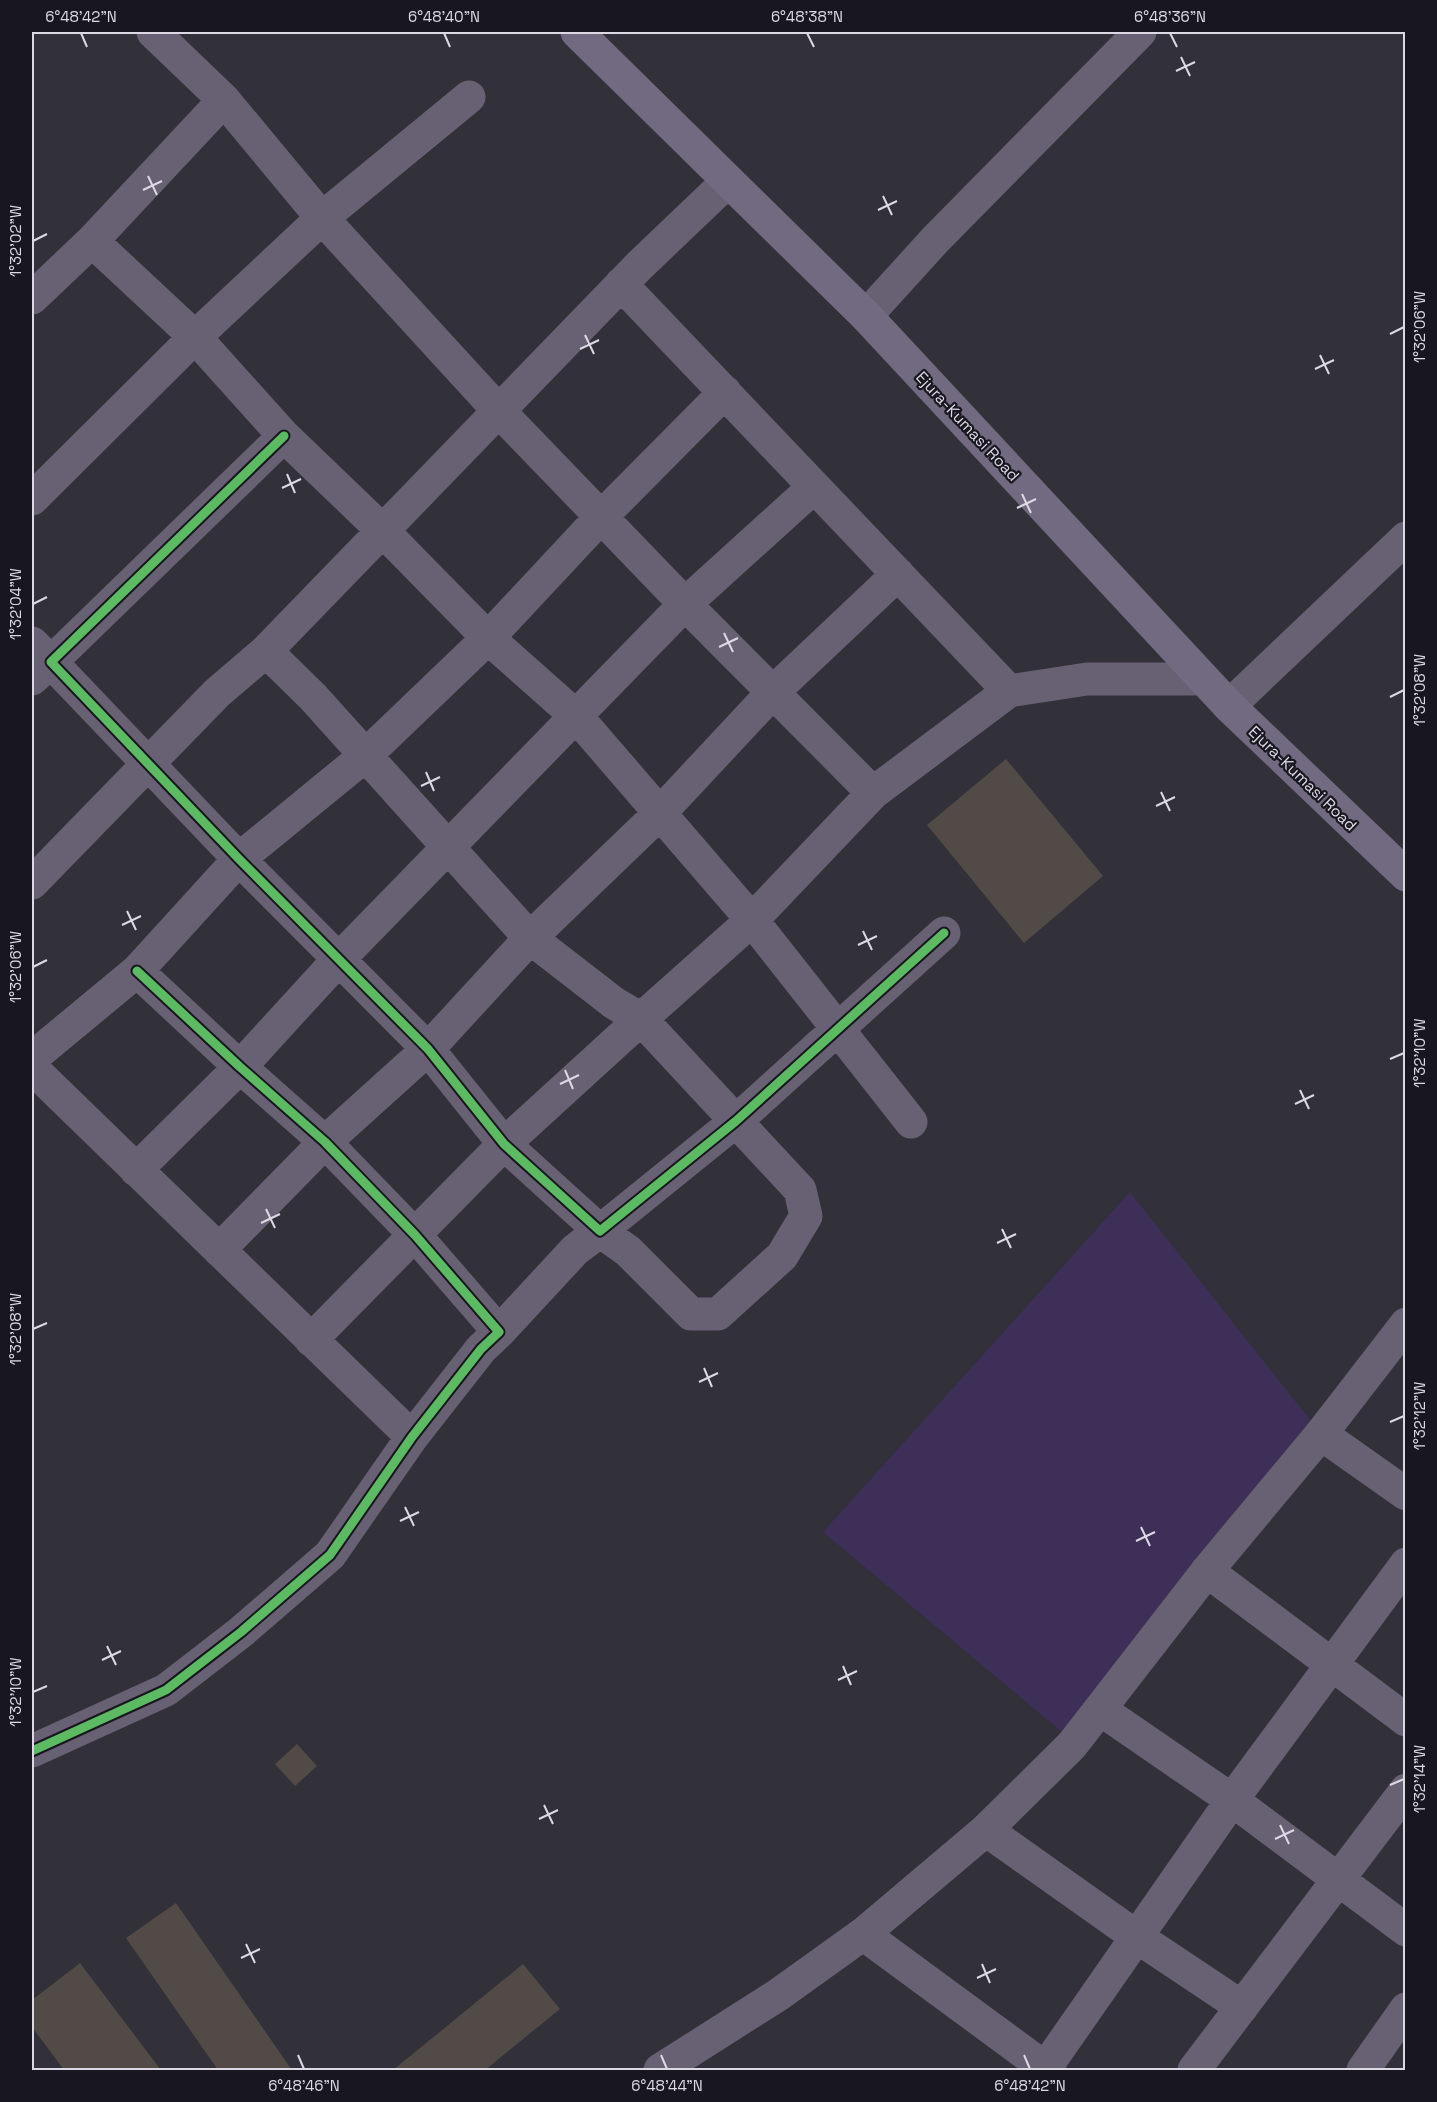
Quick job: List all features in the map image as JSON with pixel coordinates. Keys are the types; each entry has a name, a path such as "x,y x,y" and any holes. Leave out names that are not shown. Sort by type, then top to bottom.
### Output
{"main road":[{"name":"Ejura-Kumasi Road","path":"584,34 728,181 866,316 1229,706 1406,875"}],"street":[{"path":"153,32 224,100 322,218 498,410 685,604 873,793"},
{"path":"866,316 935,240 1140,32"},
{"path":"32,498 195,337 322,218 469,97"},
{"path":"32,298 92,241 224,100"},
{"path":"32,883 147,762 217,693 266,651 621,284 728,181"},
{"path":"92,241 195,337 284,436 382,530 488,638 577,717 752,920 911,1122"},
{"path":"621,284 1009,691"},
{"path":"32,1058 137,971 238,859 366,755 488,638 601,517 725,392"},
{"path":"266,651 313,697 530,938 614,1004 641,1019 800,1190 806,1216 782,1256 718,1314 691,1314 628,1251 600,1231 504,1144 428,1049 238,859 147,762 38,662 284,436"},
{"path":"136,1170 240,1067 339,959 685,604 814,487"},
{"path":"1229,706 1406,538"},
{"path":"219,1250 325,1142 428,1049 530,938 660,813 772,692 898,574"},
{"path":"311,1340 504,1144 752,920 873,793 1009,691 1087,679 1203,679"},
{"path":"32,1751 166,1690 241,1632 330,1555 412,1437 481,1349 575,1250 736,1121 944,933"},
{"path":"137,971 325,1142 415,1235 499,1332"},
{"path":"32,1068 412,1437"},
{"path":"660,2070 778,1995 863,1934 986,1830 1072,1745 1207,1571 1321,1434 1406,1324"},
{"path":"1321,1434 1406,1494"},
{"path":"863,1934 1046,2070 1232,1800 1406,1564"},
{"path":"1207,1571 1406,1720"},
{"path":"1101,1710 1232,1800 1406,1930"},
{"path":"1194,2070 1406,1790"},
{"path":"986,1830 1137,1937 1242,2007"},
{"path":"1363,2070 1406,2009"}],"shaded area":[{"path":"1130,1192 1318,1430 1068,1737 823,1532"}],"building":[{"path":"1006,759 1103,876 1024,943 927,825"},
{"path":"297,1744 317,1766 295,1786 275,1764"},
{"path":"176,1903 292,2070 218,2070 126,1938"},
{"path":"80,1963 161,2070 64,2070 32,2027 32,2000"},
{"path":"523,1964 560,2009 485,2070 393,2070"}],"cycle path":[{"path":"284,436 51,662 239,859 428,1049 504,1144 600,1231 736,1121 944,933"},
{"path":"32,1751 166,1690 241,1632 330,1555 412,1437 481,1349 499,1332 415,1235 325,1142 137,971"}]}
